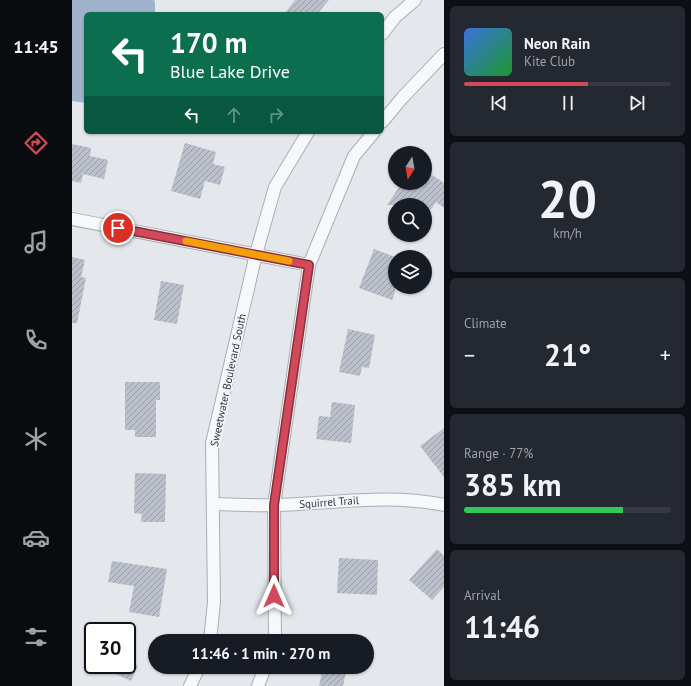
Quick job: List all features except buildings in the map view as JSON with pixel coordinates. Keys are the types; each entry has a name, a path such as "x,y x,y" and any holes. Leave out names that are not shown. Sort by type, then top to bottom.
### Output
{"street":[{"path":"384,31 395,17 415,0"},
{"path":"384,120 402,97 444,54"},
{"name":"Sweetwater Boulevard South","path":"211,634 214,602 212,443 256,254 275,187 307,134"},
{"path":"275,634 274,505 309,265 354,156 372,134"},
{"path":"72,219 309,265"},
{"name":"Squirrel Trail","path":"213,504 274,505 382,498 420,500 444,505"},
{"path":"190,686 196,674"},
{"path":"258,686 262,674"}],"water":[{"path":"72,0 154,0 155,12 84,12 84,103 72,101"}],"slow traffic":[{"path":"186,241 289,261"}],"route":[{"path":"118,228 309,265 274,505 274,596"}]}
